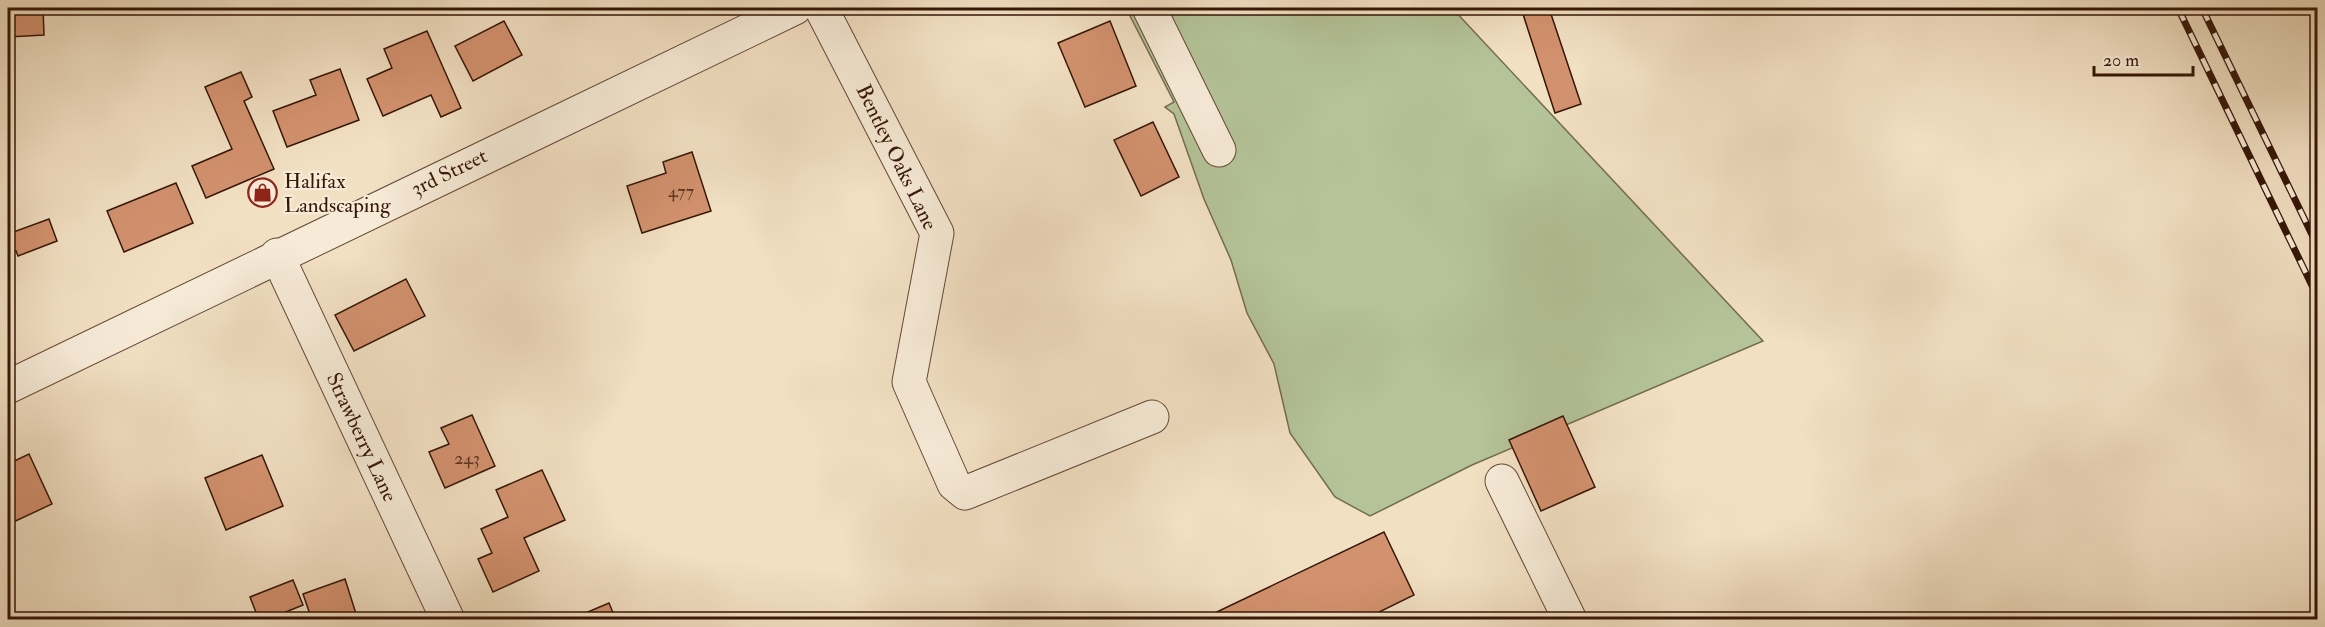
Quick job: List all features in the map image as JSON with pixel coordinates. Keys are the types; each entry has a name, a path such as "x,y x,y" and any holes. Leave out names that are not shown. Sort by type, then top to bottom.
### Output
{"street":[{"name":"3rd Street","path":"8,387 277,255 741,19 795,8"},
{"name":"Bentley Oaks Lane","path":"821,8 937,233 909,382 954,484 965,493 1152,417"},
{"path":"1149,8 1219,150"},
{"name":"Strawberry Lane","path":"277,255 448,620"},
{"path":"1502,481 1570,620"}],"green space":[{"path":"1126,8 1452,8 1763,341 1472,465 1370,516 1335,497 1290,433 1274,364 1247,313 1231,260 1204,199 1174,114 1165,107 1174,102"}],"building":[{"path":"8,8 43,8 44,35 8,37"},
{"path":"156,8 208,8 208,9"},
{"path":"1521,8 1549,8 1581,104 1555,113"},
{"path":"504,21 522,55 473,81 455,46"},
{"path":"1110,21 1136,86 1085,107 1058,43"},
{"path":"427,31 461,108 441,117 431,95 383,116 367,79 392,68 384,49"},
{"path":"340,69 359,120 287,147 273,111 316,95 310,80"},
{"path":"241,72 252,97 244,101 274,169 206,198 192,166 232,149 205,87"},
{"path":"1153,122 1179,177 1141,196 1114,140"},
{"path":"692,152 711,211 642,233 627,186 666,173 663,162"},
{"path":"176,183 193,223 124,252 107,211"},
{"path":"49,219 57,241 18,256 16,251 8,254 8,234"},
{"path":"406,279 425,316 354,351 335,315"},
{"path":"472,415 495,466 445,488 429,452 449,444 441,428"},
{"path":"1563,416 1595,487 1541,511 1509,440"},
{"path":"29,454 52,504 9,524 8,464"},
{"path":"262,455 283,506 226,530 205,478"},
{"path":"542,470 565,520 524,538 539,571 493,592 478,559 492,553 481,529 508,517 496,490"},
{"path":"1384,532 1414,595 1363,620 1200,620"},
{"path":"345,579 358,620 312,620 303,594"},
{"path":"293,580 303,605 266,620 259,620 250,597"},
{"path":"609,603 616,620 569,620"}],"railway":[{"path":"2178,8 2318,298"},
{"path":"2202,8 2318,247"}],"place":[{"name":"Halifax Landscaping","path":"263,193"}]}
